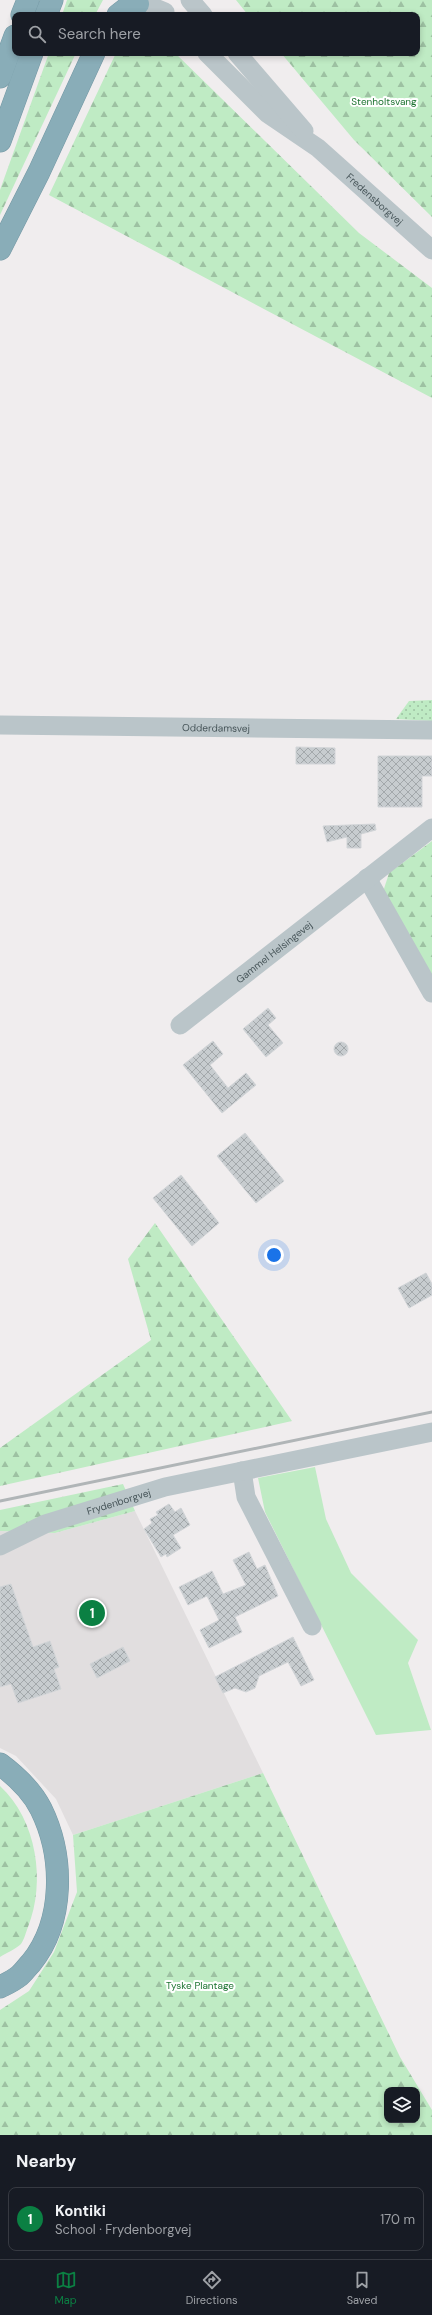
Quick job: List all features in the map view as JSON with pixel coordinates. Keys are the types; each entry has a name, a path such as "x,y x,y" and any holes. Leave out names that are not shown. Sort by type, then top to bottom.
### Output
{"highway":[{"path":"23,12 28,0"},
{"path":"47,12 52,0"},
{"path":"112,12 116,0"},
{"path":"122,12 127,8 157,8"},
{"path":"0,77 12,44"},
{"path":"0,141 31,56"},
{"path":"0,249 39,172 93,56"},
{"path":"0,1764 18,1778 40,1808 54,1843 58,1880 53,1916 42,1949 19,1976 0,1987"}],"street":[{"path":"190,0 200,12"},
{"name":"Fredensborgvej","path":"210,56 268,114 318,148 432,250"},
{"name":"Fredensborgvej","path":"240,56 318,148"},
{"name":"Odderdamsvej","path":"0,725 432,730"},
{"name":"Gammel Helsingevej","path":"180,1025 432,828"},
{"path":"367,878 432,993"},
{"name":"Frydenborgvej","path":"0,1546 52,1522 165,1487 432,1432"},
{"path":"242,1471 246,1497 312,1626"}],"shaded area":[{"path":"135,1511 263,1773 73,1835 56,1799 16,1756 0,1748 0,1531 55,1533"}],"green space":[{"path":"67,0 103,0 97,12 63,12"},
{"name":"Stenholtsvang","path":"236,0 432,0 432,217 354,140 284,56 420,56 420,12 246,12"},
{"path":"48,56 75,56 0,215 0,190"},
{"path":"115,56 178,56 359,233 432,288 432,398 49,195"},
{"path":"432,700 432,721 396,719 409,701"},
{"path":"432,841 432,976 383,892 389,873"},
{"path":"155,1223 292,1421 0,1486 0,1448 151,1340 128,1259"},
{"path":"315,1467 326,1519 351,1573 418,1640 408,1663 431,1730 376,1735 265,1512 258,1478"},
{"path":"123,1484 135,1511 55,1533 0,1531 0,1510"},
{"name":"Tyske Plantage","path":"263,1773 400,2057 418,2087 384,2087 384,2123 420,2123 420,2090 432,2110 432,2135 0,2135 0,2010 29,1991 54,1952 77,1892 73,1835"},
{"path":"0,1786 13,1800 23,1816 35,1852 37,1872 33,1909 23,1940 19,1946 0,1957"}],"building":[{"path":"296,747 335,748 335,764 296,764"},
{"path":"378,756 432,756 432,776 422,776 422,807 378,807"},
{"path":"375,824 376,830 361,834 361,848 347,848 347,837 327,842 323,826"},
{"path":"268,1008 276,1018 268,1025 283,1043 266,1057 243,1029"},
{"path":"213,1041 223,1054 210,1065 228,1088 246,1073 256,1085 222,1113 183,1065"},
{"path":"341,1042 346,1044 348,1049 346,1054 341,1056 336,1054 334,1049 336,1044"},
{"path":"245,1133 284,1181 256,1203 217,1156"},
{"path":"181,1175 219,1223 192,1246 153,1198"},
{"path":"426,1273 432,1284 432,1295 409,1308 398,1288"},
{"path":"169,1504 175,1512 181,1508 190,1525 173,1535 181,1548 167,1557 166,1554 161,1557 144,1529 152,1523 150,1519 158,1515 156,1512"},
{"path":"249,1552 257,1569 265,1565 278,1596 235,1617 242,1632 209,1648 200,1630 219,1620 207,1596 188,1605 179,1587 212,1571 223,1594 246,1585 233,1560"},
{"path":"11,1584 33,1647 50,1641 59,1667 54,1669 61,1689 18,1703 11,1684 0,1687 0,1587"},
{"path":"293,1637 314,1680 301,1686 288,1662 259,1676 255,1688 246,1692 235,1688 223,1693 215,1677"},
{"path":"123,1647 130,1661 97,1678 90,1664"}],"railway":[{"path":"0,1501 432,1412"}],"place":[{"name":"Kontiki","path":"92,1613"}]}
